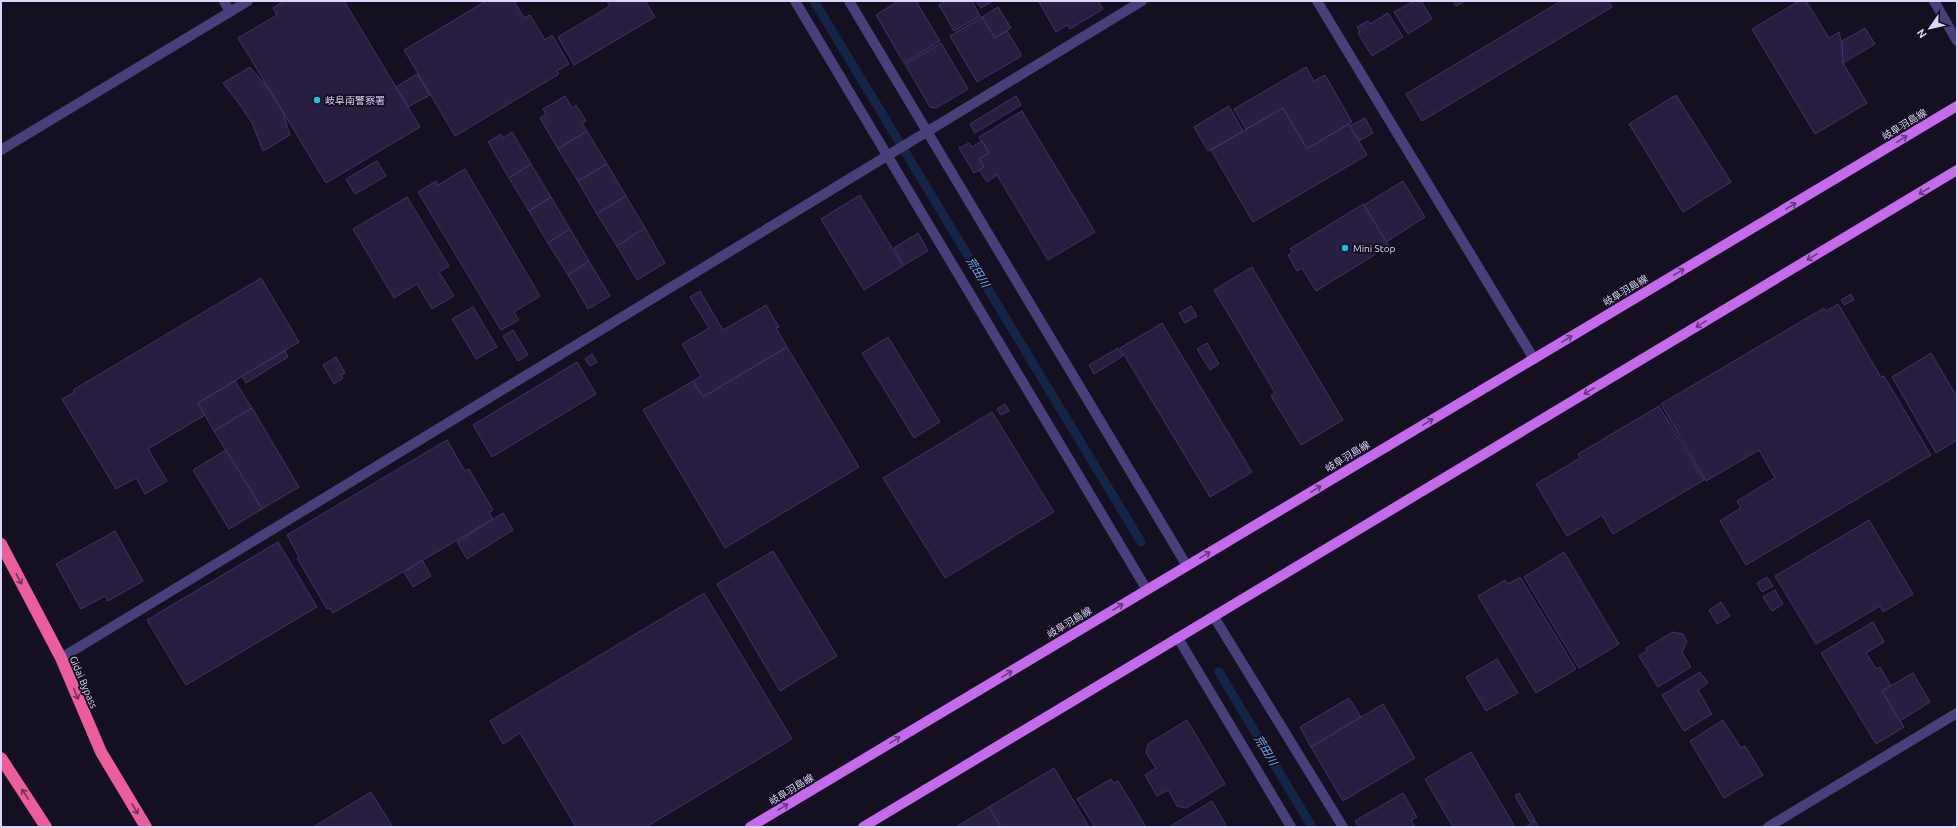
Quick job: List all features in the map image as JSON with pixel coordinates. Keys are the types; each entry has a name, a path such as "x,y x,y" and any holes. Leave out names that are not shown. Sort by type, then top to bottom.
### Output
{"highway":[{"name":"Gidai Bypass","path":"1,544 61,658 101,752 146,827"},
{"path":"1,758 46,827"}],"main road":[{"name":"岐阜羽島線","path":"750,827 1957,106"},
{"path":"864,827 1957,170"}],"street":[{"path":"224,1 230,12"},
{"path":"1,150 248,1"},
{"path":"795,1 891,152 1147,590"},
{"path":"849,1 1187,566"},
{"path":"61,658 917,136 1142,1"},
{"path":"1317,1 1534,359"},
{"path":"1934,1 1957,41"},
{"path":"1214,617 1343,827"},
{"path":"1178,638 1291,827"},
{"path":"1768,827 1957,713"}],"building":[{"path":"284,1 344,1 420,127 326,183 238,38 277,15 273,8"},
{"path":"486,1 514,1 524,18 530,15 545,40 552,35 569,64 557,71 559,74 455,136 404,50"},
{"path":"607,1 645,1 655,17 574,65 558,37 610,6"},
{"path":"898,1 916,1 940,41 904,63 876,15"},
{"path":"946,1 972,1 980,16 954,31 939,5"},
{"path":"976,1 993,1 981,8"},
{"path":"1098,1 1103,9 1070,29 1067,25 1056,32 1039,2"},
{"path":"1414,1 1421,1 1432,19 1408,34 1394,12"},
{"path":"1453,1 1465,1 1456,6"},
{"path":"1561,1 1608,1 1612,7 1422,121 1406,94"},
{"path":"1799,1 1806,1 1829,38 1839,32 1843,49 1843,63 1867,103 1815,134 1752,29"},
{"path":"998,7 1011,28 995,38 982,17"},
{"path":"1388,13 1403,37 1372,56 1358,33 1360,32 1357,27 1368,21 1370,24"},
{"path":"982,17 995,38 1007,31 1021,54 1020,57 977,82 950,36"},
{"path":"1865,28 1875,44 1843,63 1842,41"},
{"path":"941,43 968,89 936,108 930,107 905,64"},
{"path":"250,67 267,87 282,110 290,135 263,151 252,123 223,83"},
{"path":"1306,67 1314,81 1325,75 1352,122 1307,149 1283,108 1246,129 1234,109"},
{"path":"417,74 430,95 408,107 396,87"},
{"path":"1676,95 1731,182 1683,212 1629,124"},
{"path":"565,96 572,108 576,105 586,121 582,123 587,131 558,149 540,118 546,114 543,109"},
{"path":"1016,96 1021,105 975,133 970,124"},
{"path":"1229,106 1243,131 1208,151 1194,127"},
{"path":"1283,108 1307,149 1349,124 1367,155 1253,222 1211,150"},
{"path":"1022,111 1095,232 1048,260 997,175 987,182 979,170 984,167 979,159 989,153 979,137"},
{"path":"1365,118 1373,133 1359,141 1350,126"},
{"path":"587,131 607,164 578,181 558,149"},
{"path":"512,132 531,164 509,178 488,142 501,134 503,138"},
{"path":"982,141 989,153 979,159 984,167 974,173 959,148 969,143 972,147"},
{"path":"377,161 386,176 355,194 346,179"},
{"path":"531,164 551,197 529,211 509,178"},
{"path":"607,164 626,196 597,214 578,181"},
{"path":"465,169 540,296 514,312 519,320 501,330 418,192 436,181 438,185"},
{"path":"1403,181 1425,217 1386,242 1364,205"},
{"path":"860,195 903,266 864,290 821,219"},
{"path":"626,196 645,228 617,246 597,214"},
{"path":"407,197 449,266 439,272 454,296 432,309 417,284 394,298 353,229"},
{"path":"551,197 570,229 548,243 529,211"},
{"path":"1363,204 1389,246 1316,291 1302,268 1297,271 1288,255 1293,252 1290,249"},
{"path":"645,228 665,263 637,280 617,246"},
{"path":"570,229 589,261 568,275 548,243"},
{"path":"918,233 928,251 904,265 894,248"},
{"path":"589,261 610,296 588,309 568,275"},
{"path":"1252,267 1343,420 1301,445 1271,396 1275,393 1214,290"},
{"path":"261,278 299,342 198,403 205,415 148,449 167,481 145,494 136,478 116,489 62,399 75,392 73,390"},
{"path":"700,291 723,330 766,305 779,327 776,328 787,347 703,397 693,381 701,376 682,344 709,328 690,297"},
{"path":"1851,294 1854,300 1844,305 1841,300"},
{"path":"1838,304 1881,377 1884,376 1931,455 1746,565 1720,521 1741,508 1737,501 1775,478 1759,450 1706,481 1661,404 1824,308 1826,311"},
{"path":"1191,306 1197,316 1185,323 1179,313"},
{"path":"473,307 497,347 476,359 452,319"},
{"path":"1162,323 1252,472 1210,497 1120,348"},
{"path":"513,330 528,355 518,361 503,336"},
{"path":"888,337 940,422 914,438 862,353"},
{"path":"1207,343 1219,364 1210,370 1197,349"},
{"path":"787,347 859,467 725,548 643,410 693,381 703,397"},
{"path":"1118,348 1123,356 1094,374 1089,365"},
{"path":"285,351 288,357 246,383 242,376"},
{"path":"1931,353 1957,397 1957,440 1936,453 1892,377"},
{"path":"592,354 597,362 590,366 585,359"},
{"path":"336,357 345,373 341,375 343,378 334,384 323,365"},
{"path":"577,362 596,394 492,457 473,425"},
{"path":"235,381 252,408 214,431 198,403"},
{"path":"1005,404 1009,411 1001,415 997,409"},
{"path":"1659,406 1704,480 1613,534 1602,515 1567,536 1536,484 1580,458 1578,454"},
{"path":"252,408 299,487 262,509 214,431"},
{"path":"992,412 1054,512 945,578 883,478"},
{"path":"447,440 465,471 469,469 493,510 489,512 493,519 333,613 330,608 327,609 297,558 299,557 287,535"},
{"path":"226,450 262,509 229,529 193,470"},
{"path":"503,513 513,530 467,559 457,542"},
{"path":"1869,520 1913,594 1883,612 1880,606 1816,644 1775,576"},
{"path":"115,531 143,581 108,601 105,596 81,609 56,564"},
{"path":"278,542 317,607 186,685 147,620"},
{"path":"773,551 837,656 780,691 717,584"},
{"path":"1564,552 1619,644 1579,668 1524,577"},
{"path":"422,560 431,576 413,587 404,572"},
{"path":"1520,577 1576,669 1536,693 1478,596 1505,580 1508,584"},
{"path":"1767,577 1773,586 1762,592 1757,583"},
{"path":"1775,590 1783,604 1772,611 1763,597"},
{"path":"704,593 792,739 646,827 576,827 520,733 503,744 490,721"},
{"path":"1721,602 1730,616 1717,624 1709,610"},
{"path":"1873,622 1884,642 1866,653 1876,669 1880,667 1891,686 1882,691 1904,727 1876,744 1821,653"},
{"path":"1673,632 1683,634 1687,642 1682,652 1691,667 1658,687 1639,656 1647,651 1646,648"},
{"path":"1497,659 1518,693 1486,711 1466,677"},
{"path":"1700,672 1708,683 1698,690 1712,714 1684,731 1662,695"},
{"path":"1913,673 1930,702 1900,721 1882,691"},
{"path":"1349,698 1361,717 1311,747 1300,727"},
{"path":"1383,704 1415,758 1343,801 1311,747"},
{"path":"1187,720 1225,784 1186,808 1177,806 1168,790 1157,796 1145,775 1156,768 1146,753 1148,744"},
{"path":"1723,720 1741,748 1745,746 1763,775 1724,798 1690,741"},
{"path":"1471,752 1515,827 1453,827 1425,779"},
{"path":"1054,768 1089,827 1001,827 989,807"},
{"path":"1111,779 1114,783 1118,781 1146,827 1095,827 1077,799"},
{"path":"371,792 393,827 313,827"},
{"path":"1403,793 1417,817 1411,820 1415,827 1359,827 1355,821"},
{"path":"1519,793 1535,820 1530,822 1515,796"},
{"path":"1212,801 1227,827 1169,827"},
{"path":"989,807 1001,827 956,827"},
{"path":"1535,821 1539,827 1527,827 1527,826"}],"waterway":[{"name":"荒田川","path":"814,1 1141,542"},
{"name":"荒田川","path":"1219,672 1312,827"}],"place":[{"name":"岐阜南警察署","path":"317,100"},
{"name":"Mini Stop","path":"1345,248"}]}
